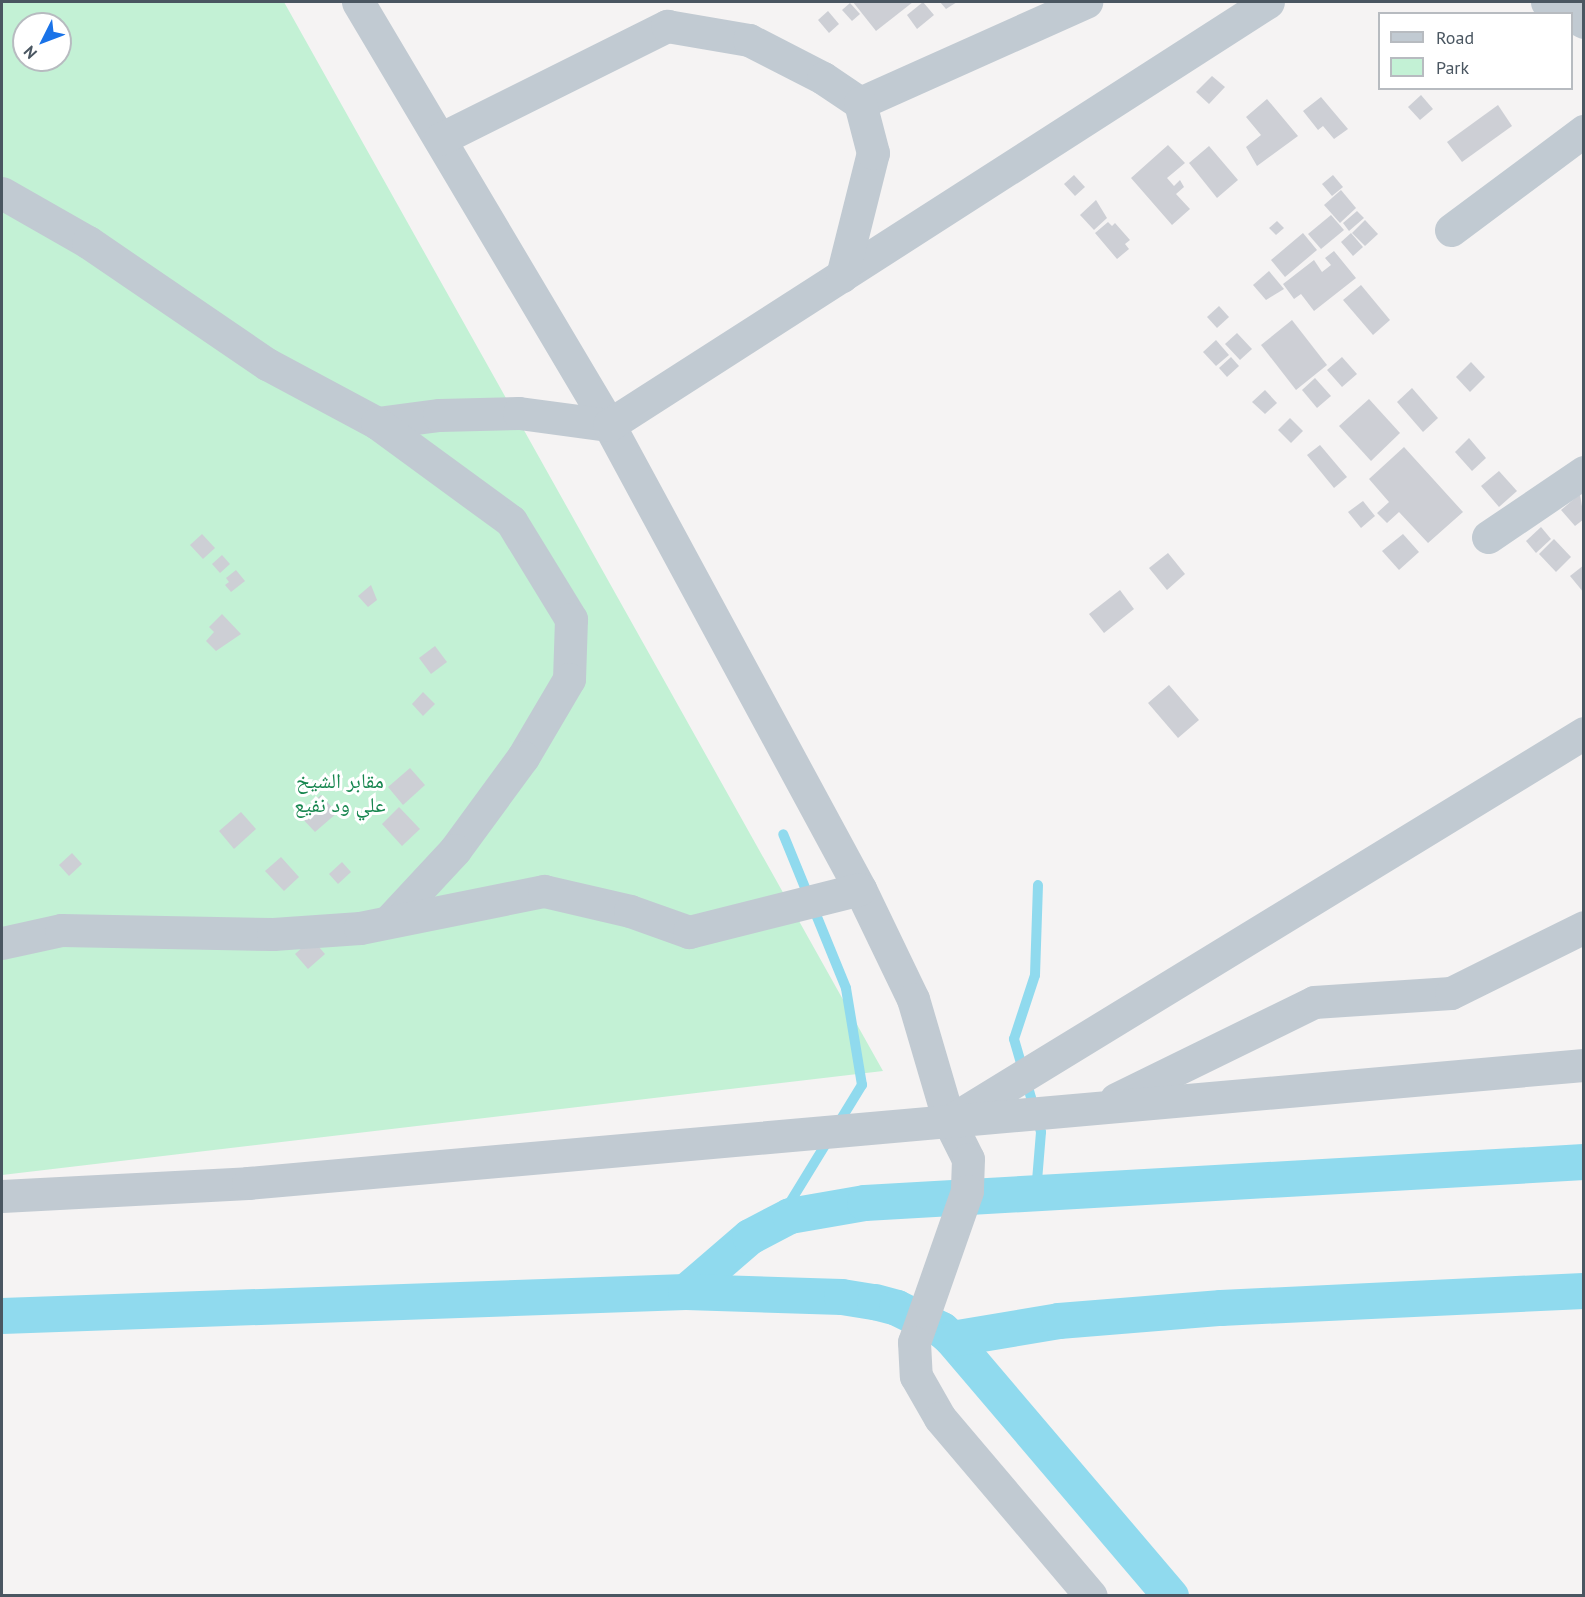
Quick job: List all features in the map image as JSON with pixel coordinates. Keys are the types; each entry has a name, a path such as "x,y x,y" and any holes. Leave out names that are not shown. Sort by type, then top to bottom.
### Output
{"street":[{"path":"358,2 609,425 860,889 913,999 949,1121 968,1159 967,1191 914,1342 916,1376 940,1418 1091,1596"},
{"path":"860,103 1086,2"},
{"path":"377,423 439,415 519,413 609,425 1268,2"},
{"path":"1547,2 1566,12"},
{"path":"440,139 667,26 749,40 860,103 873,153 842,276"},
{"path":"1451,230 1584,130"},
{"path":"2,193 88,242 267,364 377,423 511,521 571,619 569,679 523,757 455,850 389,921"},
{"path":"1488,537 1584,472"},
{"path":"949,1121 1584,733"},
{"path":"9,933 61,930 273,934 360,928 544,891 630,911 689,932 860,889"},
{"path":"1098,1108 1314,1002 1451,993 1584,927"},
{"path":"2,1196 248,1183 1584,1065"}],"green space":[{"name":"مقابر الشيخ علي ود نفيع","path":"2,2 284,2 883,1071 2,1175"}],"building":[{"path":"853,2 913,2 876,31"},
{"path":"923,2 934,15 917,29 907,15"},
{"path":"940,2 957,2 946,9"},
{"path":"850,3 860,14 852,21 842,10"},
{"path":"828,11 839,24 829,33 818,20"},
{"path":"1212,76 1225,87 1209,104 1196,92"},
{"path":"1421,95 1433,109 1420,120 1408,107"},
{"path":"1321,97 1348,129 1334,139 1323,126 1318,130 1303,111"},
{"path":"1267,99 1298,136 1257,166 1246,147 1261,135 1246,117"},
{"path":"1498,105 1512,126 1462,162 1447,142"},
{"path":"1168,145 1185,163 1167,178 1174,186 1180,180 1184,187 1176,194 1190,209 1172,225 1131,178"},
{"path":"1209,146 1238,180 1217,198 1189,163"},
{"path":"1074,175 1085,187 1075,196 1064,184"},
{"path":"1333,175 1343,187 1332,196 1322,184"},
{"path":"1341,190 1356,208 1340,223 1324,205"},
{"path":"1096,200 1107,218 1094,230 1080,215"},
{"path":"1357,211 1364,218 1349,231 1343,223"},
{"path":"1331,215 1344,230 1321,249 1308,234"},
{"path":"1365,220 1378,234 1365,246 1352,233"},
{"path":"1277,221 1284,228 1276,235 1269,228"},
{"path":"1108,222 1112,226 1115,223 1130,240 1125,244 1129,249 1117,259 1095,233"},
{"path":"1303,233 1317,250 1285,277 1271,260"},
{"path":"1351,233 1363,247 1353,256 1341,242"},
{"path":"1334,251 1356,278 1314,311 1301,294 1294,299 1283,284 1314,260 1322,272 1331,265 1325,258"},
{"path":"1269,271 1284,289 1266,300 1253,285"},
{"path":"1361,285 1390,320 1373,335 1343,300"},
{"path":"1219,306 1229,317 1217,328 1207,317"},
{"path":"1292,320 1327,365 1296,390 1261,345"},
{"path":"1237,333 1252,349 1240,360 1225,344"},
{"path":"1216,340 1229,355 1216,366 1203,352"},
{"path":"1231,357 1239,366 1227,377 1219,368"},
{"path":"1342,357 1357,374 1342,387 1327,370"},
{"path":"1471,362 1485,377 1470,392 1456,377"},
{"path":"1315,378 1331,396 1317,408 1302,390"},
{"path":"1412,388 1438,418 1423,432 1397,402"},
{"path":"1265,390 1277,403 1265,414 1252,402"},
{"path":"1369,399 1400,433 1371,461 1339,426"},
{"path":"1290,418 1303,431 1291,443 1278,430"},
{"path":"1469,438 1486,458 1472,471 1455,452"},
{"path":"1320,445 1347,477 1334,488 1307,455"},
{"path":"1404,447 1463,512 1428,543 1399,512 1387,523 1377,513 1389,502 1369,479"},
{"path":"1499,471 1517,491 1499,507 1481,486"},
{"path":"1580,494 1584,519 1575,526 1561,510"},
{"path":"1363,501 1375,516 1361,528 1348,512"},
{"path":"1541,527 1551,539 1536,553 1526,541"},
{"path":"202,534 215,548 203,559 190,545"},
{"path":"1403,534 1419,552 1399,570 1382,551"},
{"path":"1554,539 1571,557 1556,572 1539,554"},
{"path":"1168,553 1185,574 1167,590 1149,568"},
{"path":"222,555 230,564 220,573 212,564"},
{"path":"1584,565 1584,593 1570,576"},
{"path":"236,570 245,581 231,592 225,585 229,582 226,578"},
{"path":"371,585 377,600 368,607 358,596"},
{"path":"1120,590 1134,609 1104,633 1089,614"},
{"path":"222,614 241,634 216,651 206,641 214,632 209,627"},
{"path":"435,646 447,662 431,674 419,658"},
{"path":"1169,685 1199,720 1178,738 1148,703"},
{"path":"423,692 435,704 423,716 412,704"},
{"path":"410,768 425,785 403,805 388,787"},
{"path":"321,795 337,813 315,832 299,815"},
{"path":"399,807 420,829 402,846 382,824"},
{"path":"241,812 256,829 234,849 219,831"},
{"path":"72,853 82,864 69,876 59,865"},
{"path":"281,857 299,877 284,891 265,871"},
{"path":"342,862 351,872 338,884 329,874"},
{"path":"312,939 325,954 308,969 295,954"}],"waterway":[{"path":"778,1222 862,1085 846,988 783,834"},
{"path":"1036,1193 1041,1132 1014,1039 1035,975 1038,885"},
{"path":"686,1292 750,1237 790,1216 865,1203 1584,1162"},
{"path":"952,1339 1059,1321 1221,1308 1584,1291"},
{"path":"2,1316 686,1292 842,1297 875,1302 897,1308 942,1330 952,1339 1171,1596"}]}
